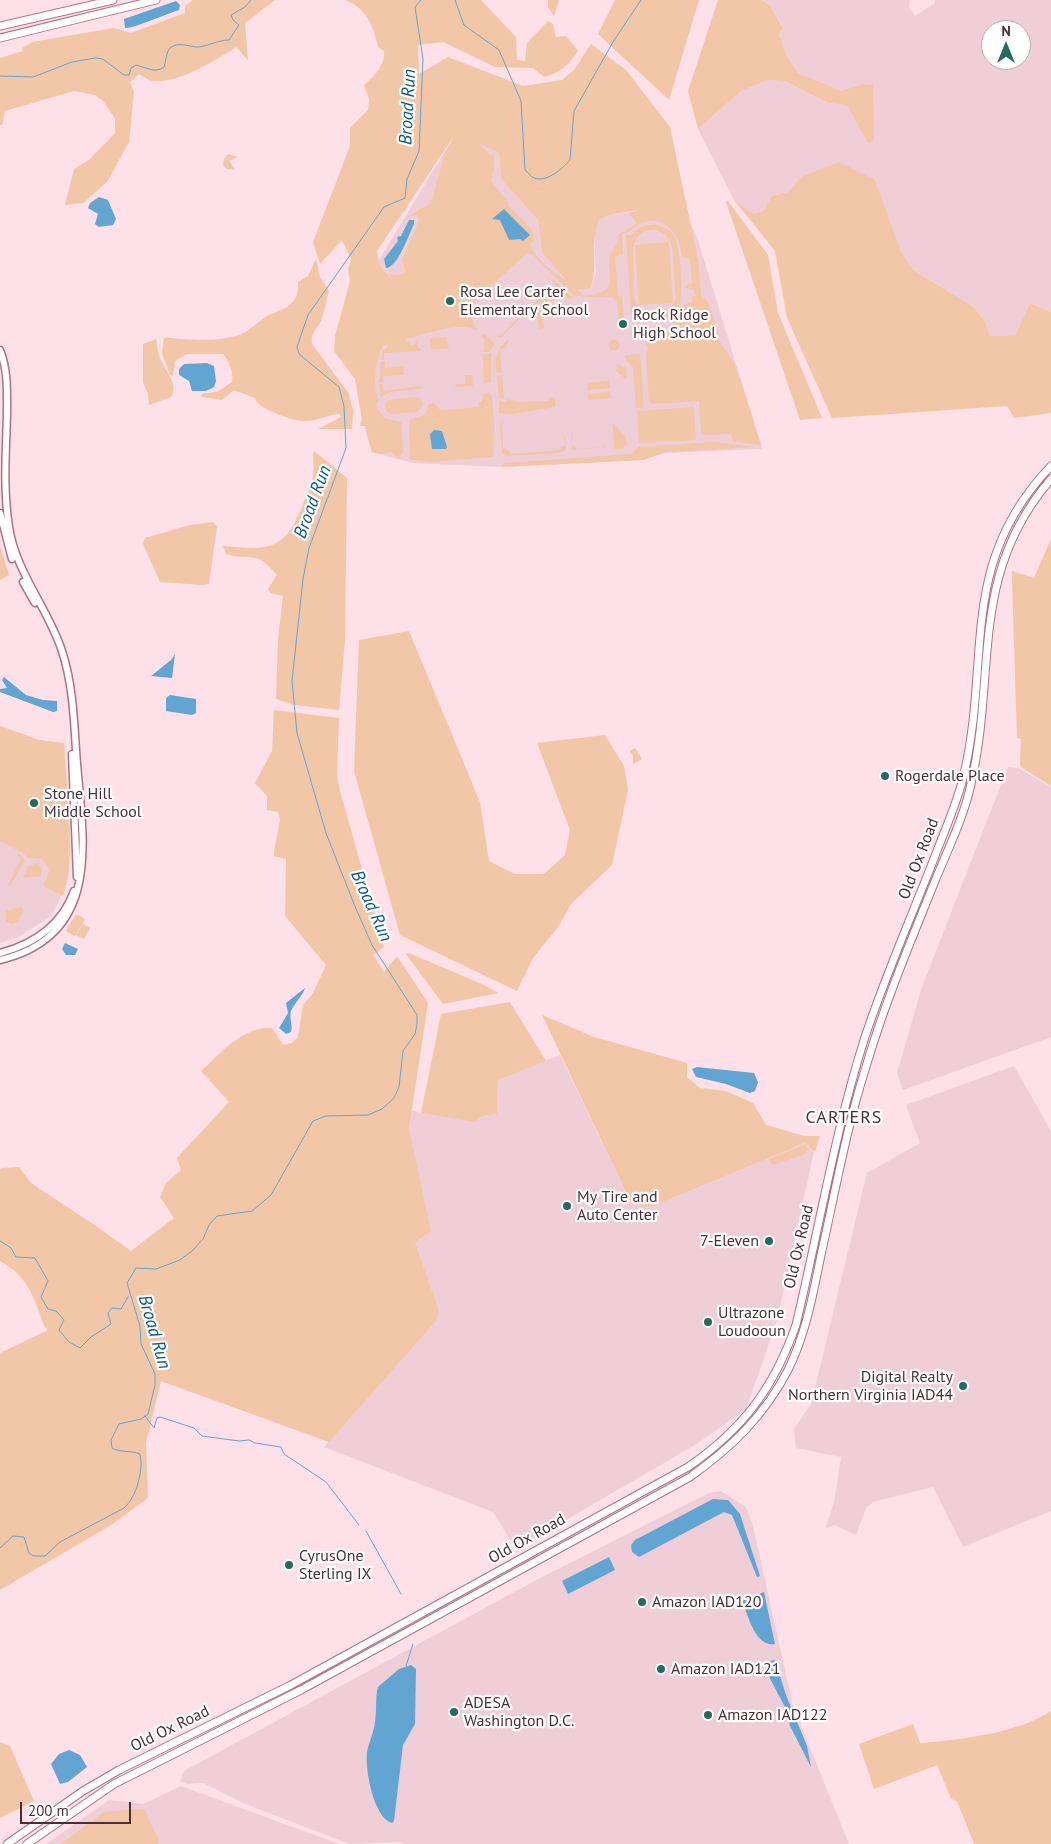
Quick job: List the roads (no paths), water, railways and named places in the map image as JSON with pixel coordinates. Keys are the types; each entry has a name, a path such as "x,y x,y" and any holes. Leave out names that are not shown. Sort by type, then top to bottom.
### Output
{"main road":[{"path":"0,26 113,0"},
{"path":"0,38 156,0"},
{"name":"Old Ox Road","path":"7,1844 119,1770 334,1662 688,1467 724,1440 759,1401 778,1370 796,1325 843,1116 866,1036 963,779 972,718 982,607 988,577 1009,523 1026,495 1051,466"},
{"name":"Old Ox Road","path":"26,1844 92,1798 132,1774 301,1690 690,1477 729,1448 768,1404 795,1355 806,1322 850,1123 876,1034 970,788 981,728 991,610 999,573 1020,524 1051,479"}],"street":[{"path":"0,350 7,378 6,498 8,527 18,563 58,638 68,671 73,705 82,866 80,885 74,904 57,930 36,948 0,960"},
{"path":"0,513 16,569 48,627 64,673 68,698 78,866 72,896 57,921 36,939 0,953"}],"water":[{"path":"176,1 180,5 179,10 143,24 125,28 124,19"},
{"path":"99,197 108,200 116,219 113,225 99,227 95,224 98,214 88,208 90,203"},
{"path":"504,209 530,235 523,241 520,239 509,240 500,220 492,219"},
{"path":"409,220 414,220 414,224 399,257 386,268 384,259 398,241 397,237 401,236"},
{"path":"207,363 214,366 216,381 214,387 206,391 192,391 189,381 179,375 179,369 184,364"},
{"path":"434,430 442,431 446,449 432,449 430,434"},
{"path":"175,654 172,678 151,676 171,660"},
{"path":"4,677 26,695 43,700 57,701 57,711 53,712 0,692 0,689 7,688 2,680"},
{"path":"170,695 196,699 196,713 192,715 166,711 166,698"},
{"path":"65,943 78,949 75,955 66,955 62,949"},
{"path":"305,988 291,1011 291,1032 286,1034 279,1028 288,1013 286,1003"},
{"path":"697,1067 754,1073 758,1082 755,1091 750,1093 726,1084 696,1077 692,1069"},
{"path":"713,1499 728,1500 740,1514 760,1576 757,1577 732,1515 724,1512 639,1557 632,1552 631,1545 635,1540"},
{"path":"609,1557 615,1570 568,1594 562,1581"},
{"path":"764,1592 775,1644 768,1644 758,1636 742,1601"},
{"path":"775,1660 786,1695 807,1746 811,1767 790,1726 787,1711 765,1669 770,1661"},
{"path":"411,1665 416,1669 415,1724 403,1745 394,1821 392,1823 385,1819 375,1802 367,1769 367,1752 374,1726 378,1687 399,1669"},
{"path":"69,1750 80,1755 87,1767 68,1782 60,1784 51,1764 59,1754"}],"waterway":[{"path":"0,76 33,77 72,62 95,58 103,59 124,75 129,75 131,68 136,65 154,70 161,69 164,67 167,54 173,46 198,47 229,40 239,25 233,20 231,15 245,7 251,0"},
{"name":"Broad Run","path":"0,1548 13,1536 24,1537 29,1553 33,1556 45,1556 60,1542 124,1508 132,1498 138,1483 141,1468 140,1454 112,1448 111,1440 119,1424 141,1419 148,1414 155,1385 155,1374 141,1344 140,1326 127,1283 136,1268 156,1269 180,1260 203,1239 209,1225 217,1216 252,1211 271,1195 313,1121 326,1116 368,1115 382,1109 394,1098 399,1087 403,1051 415,1034 417,1015 372,945 326,833 297,733 292,681 303,579 309,548 346,448 344,406 339,387 299,354 297,347 308,315 384,207 405,198 407,179 419,151 423,59 415,7 421,0"},
{"name":"Broad Run","path":"455,0 464,25 499,50 521,101 525,170 533,177 539,179 554,174 570,160 574,111 613,42 641,0"},
{"path":"0,1241 11,1248 16,1257 35,1258 48,1281 41,1297 48,1309 56,1311 64,1320 59,1330 69,1342 80,1348 91,1337 111,1324 108,1313 112,1308 121,1309 128,1297"},
{"path":"145,1416 154,1428 157,1418 160,1417 194,1428 202,1436 239,1441 249,1440 255,1443 281,1447 284,1454 326,1482 359,1525"},
{"path":"366,1531 401,1594"},
{"path":"406,1666 413,1644"}],"place":[{"name":"Rosa Lee Carter Elementary School","path":"450,301"},
{"name":"Rock Ridge High School","path":"623,324"},
{"name":"Rogerdale Place","path":"885,776"},
{"name":"Stone Hill Middle School","path":"34,803"},
{"name":"My Tire and Auto Center","path":"567,1206"},
{"name":"7-Eleven","path":"769,1241"},
{"name":"Ultrazone Loudooun","path":"708,1322"},
{"name":"Digital Realty Northern Virginia IAD44","path":"963,1386"},
{"name":"CyrusOne Sterling IX","path":"289,1565"},
{"name":"Amazon IAD120","path":"642,1602"},
{"name":"Amazon IAD121","path":"661,1669"},
{"name":"ADESA Washington D.C.","path":"454,1712"},
{"name":"Amazon IAD122","path":"708,1715"}],"district":[{"name":"CARTERS","path":"844,1118"}]}
